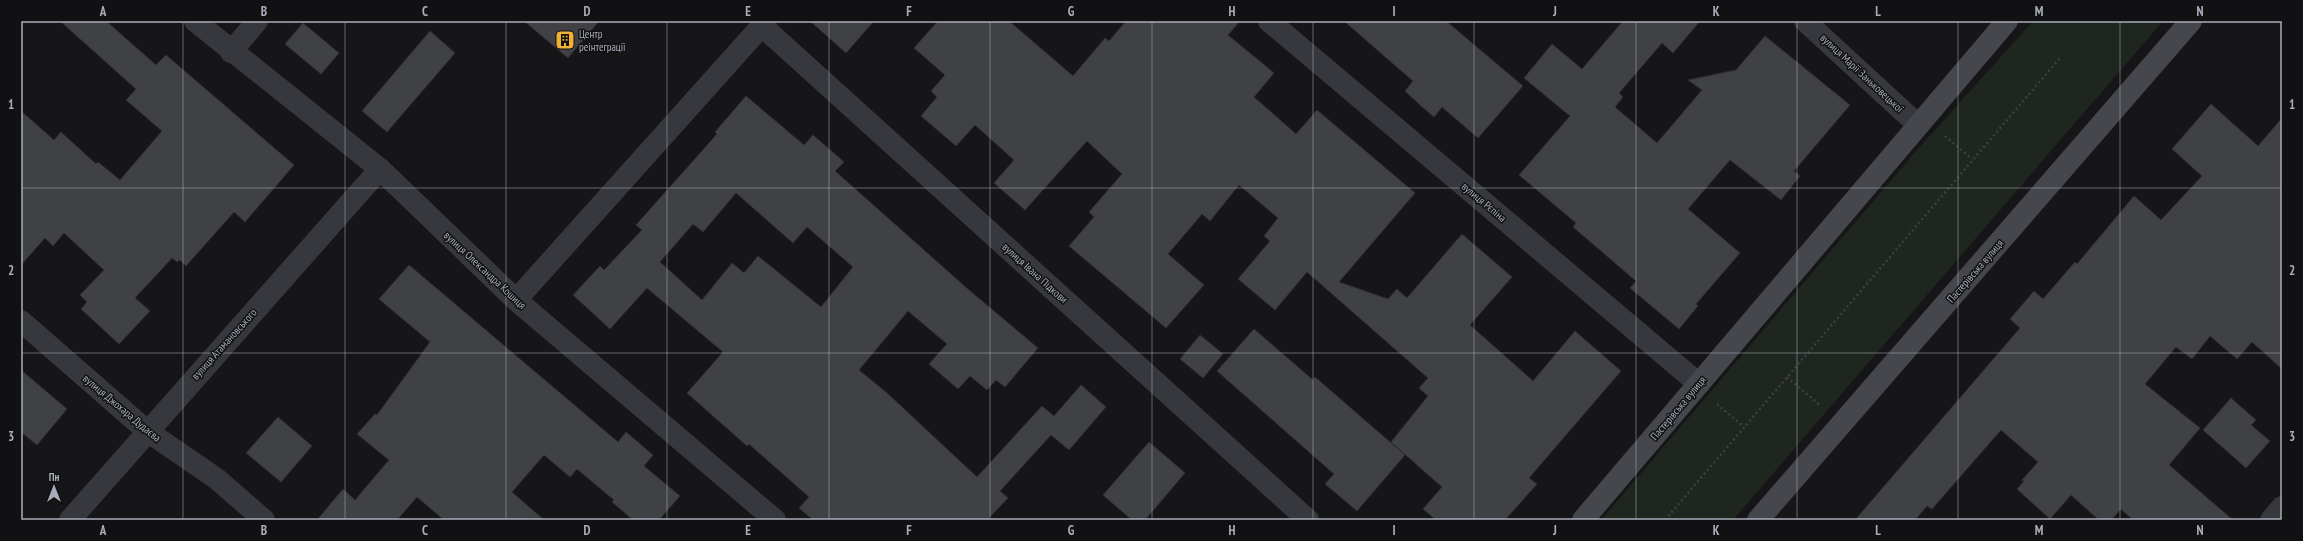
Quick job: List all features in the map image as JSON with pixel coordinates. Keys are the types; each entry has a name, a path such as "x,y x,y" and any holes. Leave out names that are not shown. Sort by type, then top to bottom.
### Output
{"main road":[{"name":"Пастерівська вулиця","path":"1583,520 2007,21"},
{"name":"Пастерівська вулиця","path":"1758,520 2191,21"}],"street":[{"name":"вулиця Олександра Кошиця","path":"195,21 231,52 380,169 516,300 775,520"},
{"path":"231,52 257,21"},
{"name":"вулиця Рєпіна","path":"1269,21 1699,384"},
{"name":"вулиця Марії Заньковецької","path":"1805,21 1918,125"},
{"path":"516,300 764,23"},
{"name":"вулиця Івана Підкови","path":"764,23 1308,520"},
{"name":"вулиця Атамановського","path":"70,520 147,431 380,169"},
{"name":"вулиця Джохара Дудаєва","path":"21,321 147,431 217,479 264,520"},
{"path":"2271,520 2282,507"}],"path":[{"path":"1665,520 1972,159 2060,58"},
{"path":"1939,132 1972,159"},
{"path":"1787,377 1841,424"},
{"path":"1716,403 1744,427"}],"shaded area":[{"path":"2033,21 2163,21 1733,520 1601,520 1917,150"}],"building":[{"path":"60,21 106,21 156,65 166,55 294,165 245,222 234,212 186,266 180,260 177,262 172,258 135,298 150,311 119,344 81,309 87,302 80,295 104,270 64,233 53,246 45,238 21,265 21,111 54,140 61,132 96,164 98,162 120,180 162,131 126,100 136,89"},
{"name":"Центр реінтеграції","path":"524,21 599,21 568,58"},
{"path":"810,21 874,21 846,53"},
{"path":"938,21 1009,21 1073,76 1105,38 1109,41 1126,21 1240,21 1228,35 1274,73 1254,97 1296,134 1317,110 1415,193 1339,282 1388,299 1397,289 1407,298 1462,234 1512,277 1470,325 1533,381 1575,331 1621,371 1529,478 1537,484 1505,520 1436,520 1423,509 1442,487 1391,442 1428,396 1419,388 1428,378 1307,272 1275,310 1238,279 1270,241 1264,236 1278,218 1239,185 1210,221 1202,214 1168,254 1204,285 1166,328 1069,246 1094,217 1089,212 1122,174 1087,141 1025,210 994,183 1014,160 975,125 956,146 921,116 937,97 931,91 945,75 914,48"},
{"path":"1344,21 1446,21 1523,86 1478,138 1442,107 1434,117 1420,105 1405,91 1413,81"},
{"path":"1623,21 1700,21 1673,53 1662,43 1619,93 1623,97 1615,107 1657,143 1702,90 1688,80 1736,70 1765,36 1850,105 1794,171 1800,176 1781,200 1730,160 1688,209 1740,253 1696,304 1698,306 1679,329 1630,288 1636,281 1573,227 1576,223 1519,175 1570,116 1524,78 1552,44 1582,69"},
{"path":"303,23 339,53 321,74 285,44"},
{"path":"430,31 455,53 387,132 362,111"},
{"path":"746,96 804,145 813,135 844,162 835,171 969,290 1038,348 1005,387 996,380 987,390 970,376 958,389 929,364 947,344 908,311 859,370 887,393 977,477 1042,406 1054,416 1081,385 1106,407 1069,450 1051,435 1000,491 1008,498 987,520 813,520 799,508 809,497 749,444 747,446 687,393 723,352 647,288 610,329 573,295 600,266 604,270 642,230 636,225 717,134 715,132","holes":["736,193 793,243 807,227 853,267 821,307 758,256 744,273 732,263 702,300 660,262 693,224 703,232"]},
{"path":"2211,104 2258,146 2282,118 2282,369 2252,342 2237,359 2210,336 2192,359 2176,347 2145,384 2200,428 2169,465 2233,520 2133,520 2121,509 2111,520 2099,520 2071,495 2050,519 2017,489 2024,481 2022,480 2038,462 2001,430 1932,509 1927,506 1915,520 1855,520 2020,328 2010,319 2034,291 2043,299 2075,262 2077,264 2134,196 2161,220 2202,176 2172,149"},
{"path":"409,265 618,442 626,432 653,455 644,466 680,496 659,520 633,520 612,502 614,500 577,469 570,477 544,455 512,492 544,520 444,520 417,497 397,520 317,520 343,489 355,500 389,460 357,434 375,414 377,415 430,342 379,299"},
{"path":"1254,329 1313,380 1315,377 1405,455 1357,511 1325,484 1334,474 1217,371"},
{"path":"1200,335 1223,354 1203,378 1180,359"},
{"path":"21,370 67,409 37,445 21,432"},
{"path":"2231,398 2256,420 2251,425 2270,441 2246,468 2203,430"},
{"path":"278,417 312,446 281,482 246,453"},
{"path":"1149,442 1185,473 1145,520 1132,520 1103,495"}],"place":[{"name":"Центр реінтеграції","path":"565,40"}]}
